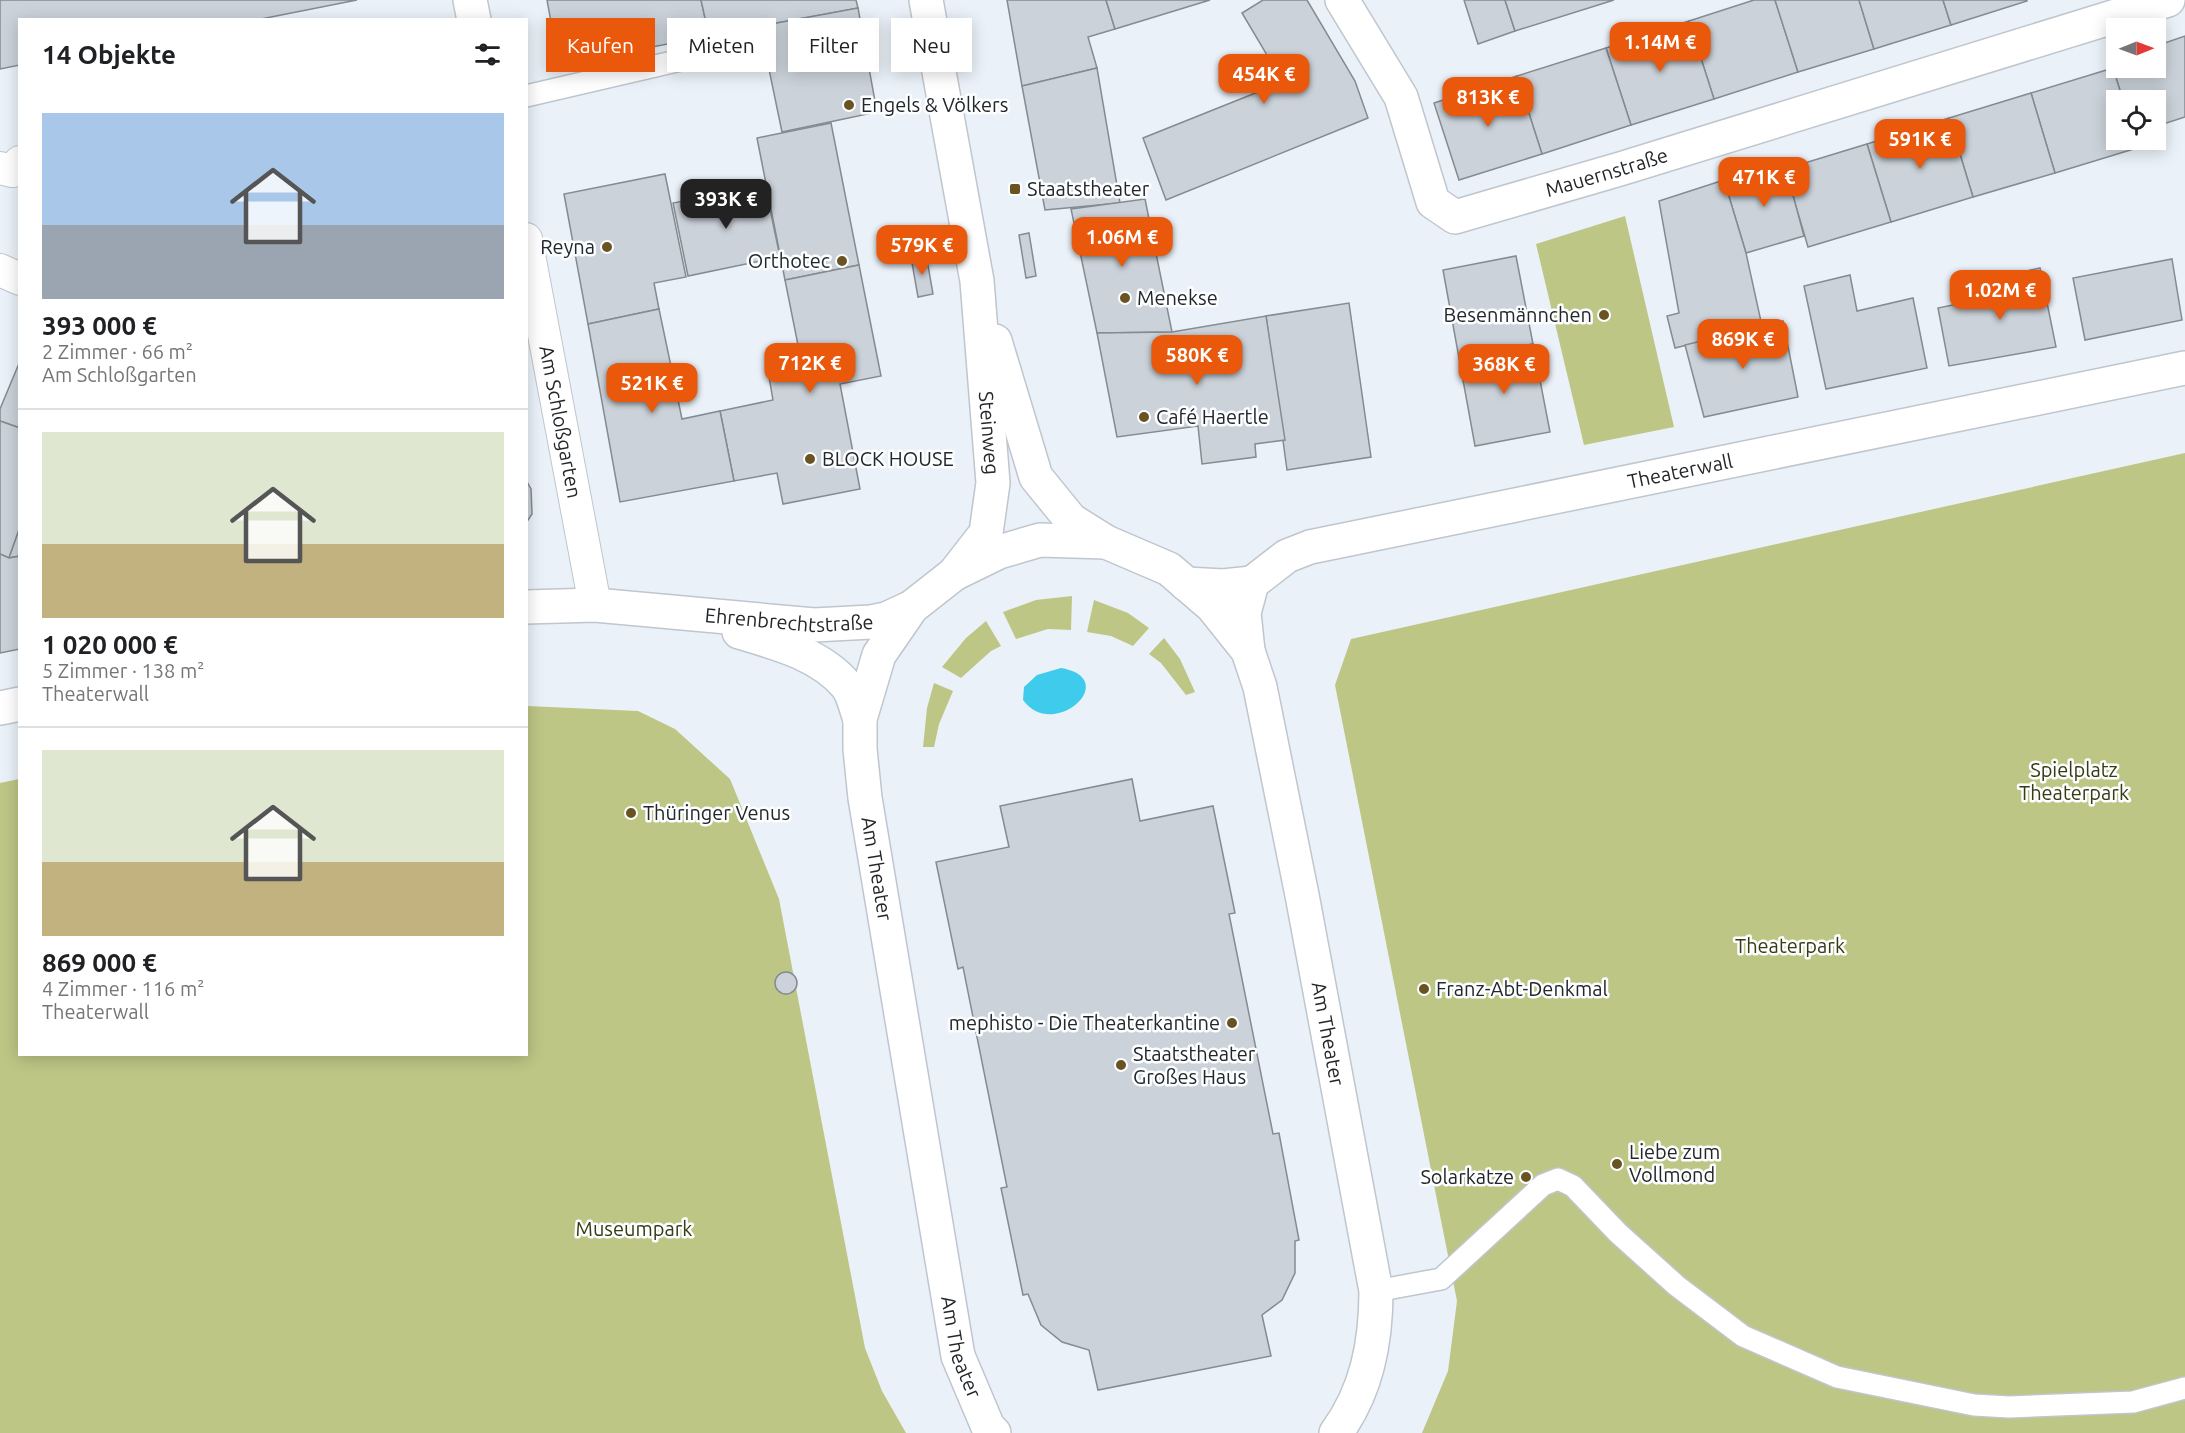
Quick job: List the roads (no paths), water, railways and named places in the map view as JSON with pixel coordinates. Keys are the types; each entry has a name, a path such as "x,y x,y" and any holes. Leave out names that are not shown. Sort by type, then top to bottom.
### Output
{"street":[{"path":"470,0 474,18"},
{"name":"Steinweg","path":"926,0 976,280 993,483 986,533 954,574"},
{"name":"Mauernstraße","path":"1342,0 1401,97 1433,202 1455,217 1620,169 2168,0"},
{"name":"Am Schloßgarten","path":"528,250 595,606"},
{"path":"0,270 18,278"},
{"name":"Steinweg","path":"976,280 1036,477 1071,520 1106,542"},
{"name":"Theaterwall","path":"1252,583 1287,556 1310,547 2185,368"},
{"name":"Am Theater","path":"994,1433 988,1427 958,1356 865,798 860,750 860,719 879,656 912,607 954,574 999,552 1040,540 1106,542 1169,569 1212,606 1248,651 1260,687 1302,895 1376,1291 1376,1325 1370,1359 1361,1389 1348,1417 1336,1433"},
{"path":"1186,584 1223,586 1252,583 1244,613 1248,651"},
{"name":"Ehrenbrechtstraße","path":"528,607 595,606 814,625 871,622 886,619 912,607"},
{"name":"Ehrenbrechtstraße","path":"665,611 780,644 820,663 847,686 860,719"},
{"path":"0,708 18,704"}],"lane":[{"path":"528,96 667,63"},
{"path":"1376,1291 1441,1279 1543,1185 1558,1179 1573,1186 1618,1233 1677,1286 1743,1336 1837,1377 1974,1405 2009,1407 2133,1402 2185,1388"}],"water":[{"path":"1061,668 1078,674 1085,684 1084,694 1076,704 1065,711 1050,714 1036,711 1023,700 1024,687 1037,675"}],"place":[{"name":"Engels & Völkers","path":"849,105"},
{"name":"Staatstheater","path":"1015,189"},
{"name":"Reyna","path":"607,247"},
{"name":"Orthotec","path":"842,261"},
{"name":"Menekse","path":"1125,298"},
{"name":"Besenmännchen","path":"1604,315"},
{"name":"Café Haertle","path":"1144,417"},
{"name":"BLOCK HOUSE","path":"810,459"},
{"name":"Thüringer Venus","path":"631,813"},
{"name":"Franz-Abt-Denkmal","path":"1424,989"},
{"name":"mephisto - Die Theaterkantine","path":"1232,1023"},
{"name":"Staatstheater Großes Haus","path":"1121,1065"},
{"name":"Liebe zum Vollmond","path":"1617,1164"},
{"name":"Solarkatze","path":"1526,1177"}],"park label":[{"name":"Spielplatz Theaterpark","path":"2074,782"},
{"name":"Theaterpark","path":"1790,946"},
{"name":"Museumpark","path":"634,1229"}]}
